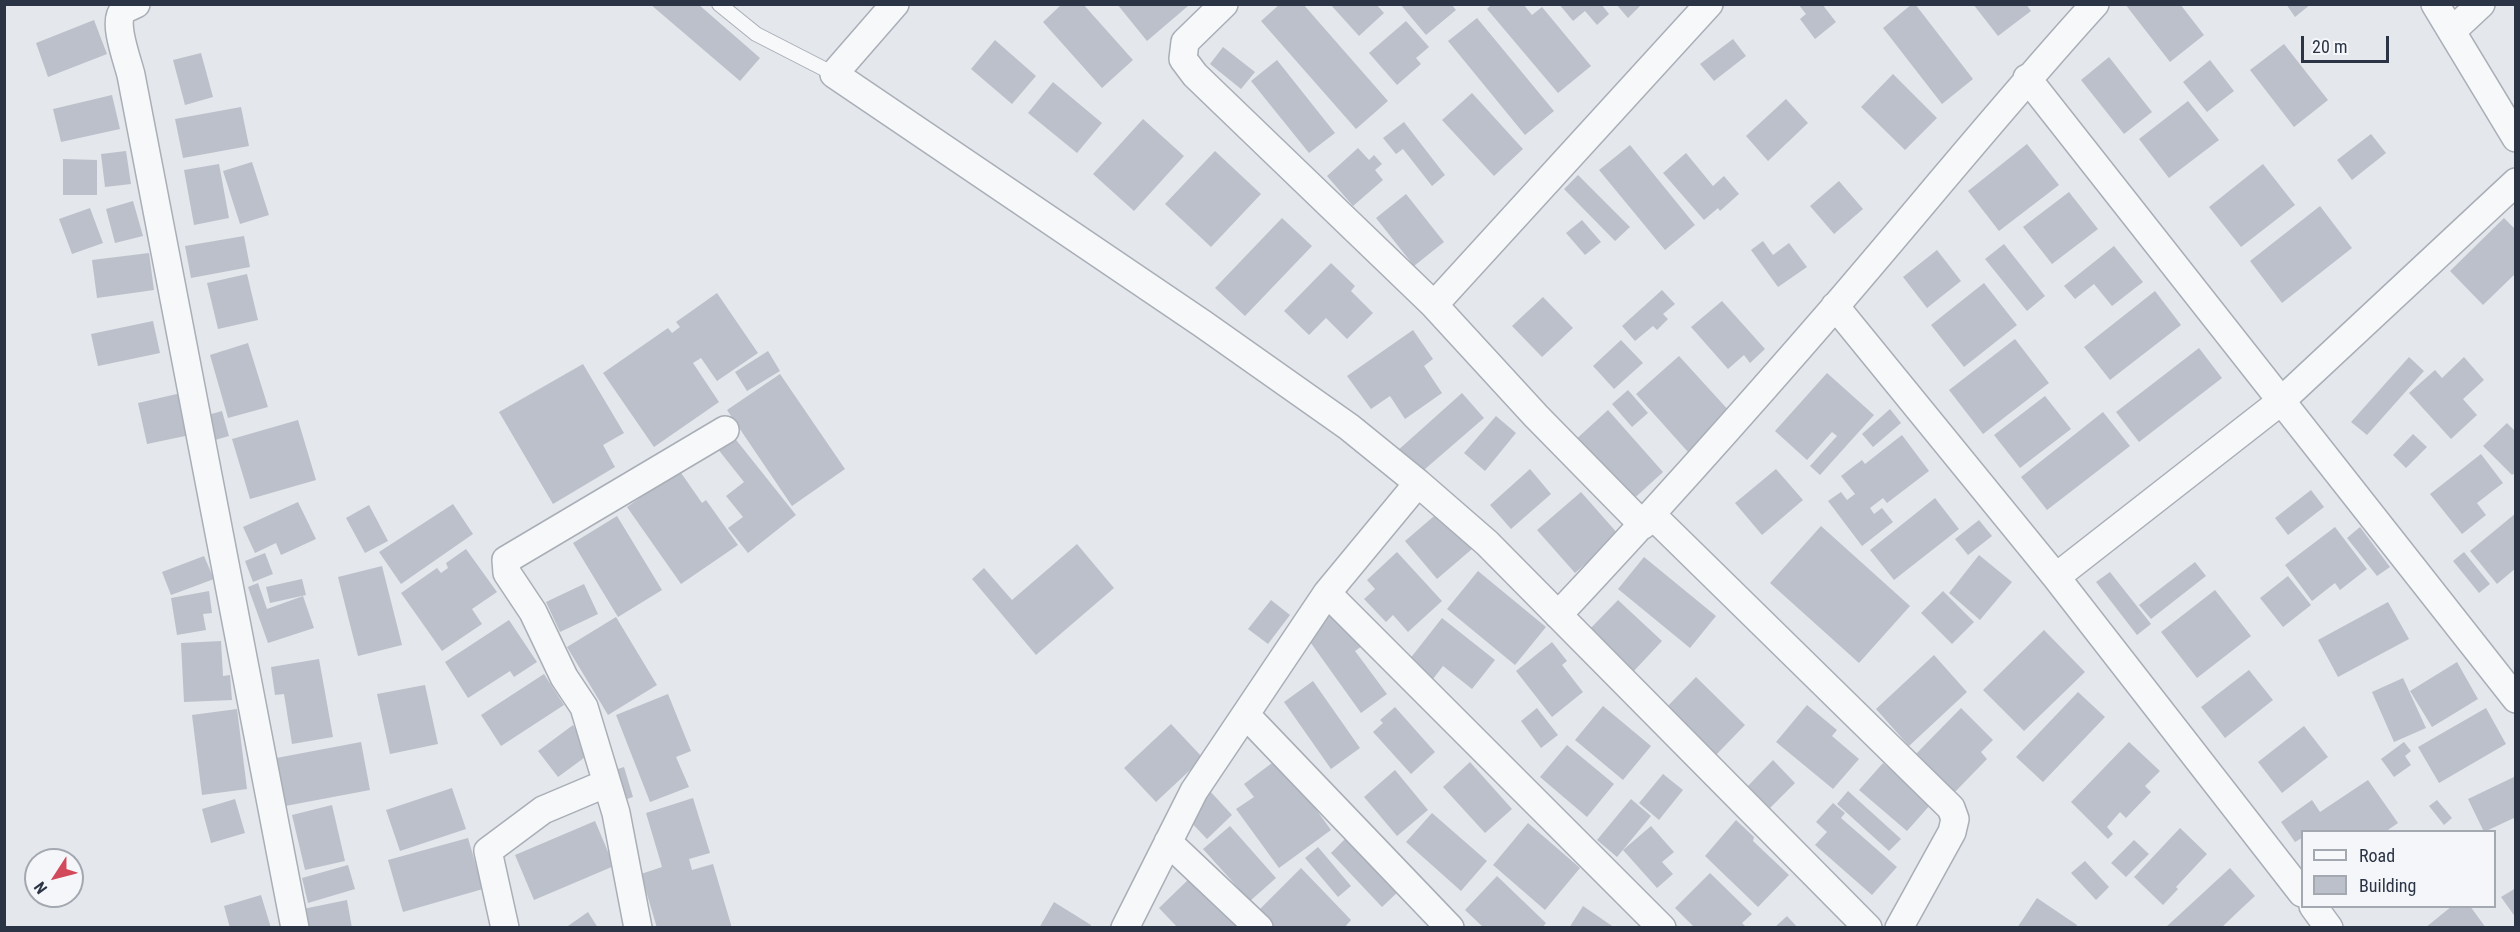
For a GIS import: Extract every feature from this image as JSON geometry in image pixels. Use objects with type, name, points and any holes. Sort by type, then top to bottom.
[{"type":"street","points":[[136,4],[122,12],[118,20],[120,32],[144,141],[296,927]]},
{"type":"street","points":[[1224,4],[1185,42],[1183,59],[1195,75],[1434,305],[1536,416],[1951,808],[1955,819],[1952,832],[1899,927]]},
{"type":"street","points":[[1434,305],[1709,4]]},
{"type":"street","points":[[1558,615],[1647,520],[1835,306],[2027,78],[2095,4]]},
{"type":"street","points":[[2435,4],[2516,138]]},
{"type":"street","points":[[2452,31],[2481,4]]},
{"type":"street","points":[[885,8],[834,74],[1203,324],[1349,427],[1418,483],[1487,543],[1868,927]]},
{"type":"street","points":[[2027,78],[2516,699]]},
{"type":"street","points":[[2056,577],[2280,402],[2516,182]]},
{"type":"street","points":[[1835,306],[2056,577],[2301,892]]},
{"type":"street","points":[[638,927],[607,783],[584,707],[564,677],[533,612],[507,573],[506,560],[725,430]]},
{"type":"street","points":[[1125,927],[1194,791],[1327,593],[1418,483]]},
{"type":"street","points":[[1327,593],[1662,927]]},
{"type":"street","points":[[1246,715],[1450,927]]},
{"type":"street","points":[[505,927],[488,851],[543,810],[607,783]]},
{"type":"street","points":[[1168,842],[1259,927]]},
{"type":"street","points":[[2315,908],[2329,927]]},
{"type":"lane","points":[[718,4],[756,34],[834,74]]},
{"type":"building","points":[[650,4],[698,4],[760,58],[740,81]]},
{"type":"building","points":[[1062,4],[1083,4],[1133,60],[1102,88],[1043,22]]},
{"type":"building","points":[[1117,4],[1186,4],[1188,6],[1147,41]]},
{"type":"building","points":[[1280,4],[1303,4],[1388,101],[1356,129],[1261,21]]},
{"type":"building","points":[[1330,4],[1376,4],[1384,13],[1359,36]]},
{"type":"building","points":[[1400,4],[1451,4],[1456,10],[1426,35]]},
{"type":"building","points":[[1492,4],[1523,4],[1532,15],[1542,7],[1591,66],[1558,93],[1487,9]]},
{"type":"building","points":[[1559,4],[1601,4],[1609,14],[1597,25],[1585,11],[1573,21]]},
{"type":"building","points":[[1616,4],[1642,4],[1628,18]]},
{"type":"building","points":[[1798,4],[1822,4],[1836,22],[1815,39],[1800,19],[1806,14]]},
{"type":"building","points":[[1915,4],[1973,79],[1942,104],[1883,28]]},
{"type":"building","points":[[1973,4],[2026,4],[2031,11],[1998,36]]},
{"type":"building","points":[[2125,4],[2180,4],[2204,35],[2170,62]]},
{"type":"building","points":[[2286,4],[2311,4],[2295,17]]},
{"type":"building","points":[[1477,18],[1554,111],[1525,135],[1448,41]]},
{"type":"building","points":[[94,20],[107,54],[48,77],[36,43]]},
{"type":"building","points":[[1406,21],[1429,47],[1416,58],[1421,64],[1397,85],[1369,53]]},
{"type":"building","points":[[1733,39],[1746,56],[1714,81],[1700,64]]},
{"type":"building","points":[[995,40],[1036,76],[1012,104],[971,69]]},
{"type":"building","points":[[2284,44],[2328,100],[2294,127],[2250,70]]},
{"type":"building","points":[[1223,47],[1255,72],[1241,89],[1210,64]]},
{"type":"building","points":[[201,53],[213,97],[185,105],[173,60]]},
{"type":"building","points":[[2109,57],[2152,112],[2124,134],[2081,80]]},
{"type":"building","points":[[1277,60],[1335,133],[1309,153],[1251,81]]},
{"type":"building","points":[[2210,60],[2234,91],[2207,112],[2183,82]]},
{"type":"building","points":[[1893,74],[1937,118],[1905,150],[1861,107]]},
{"type":"building","points":[[1053,82],[1102,123],[1077,153],[1028,113]]},
{"type":"building","points":[[1472,93],[1523,149],[1494,176],[1442,120]]},
{"type":"building","points":[[112,95],[120,129],[61,142],[53,109]]},
{"type":"building","points":[[1786,99],[1808,123],[1768,161],[1746,136]]},
{"type":"building","points":[[2188,101],[2219,140],[2169,178],[2139,139]]},
{"type":"building","points":[[241,107],[249,146],[183,158],[175,119]]},
{"type":"building","points":[[1143,119],[1184,156],[1134,211],[1093,174]]},
{"type":"building","points":[[1404,122],[1445,175],[1432,186],[1403,149],[1396,154],[1383,138]]},
{"type":"building","points":[[2371,134],[2386,153],[2352,180],[2337,160]]},
{"type":"building","points":[[2027,144],[2059,185],[1999,231],[1968,191]]},
{"type":"building","points":[[1630,145],[1695,225],[1665,250],[1599,170]]},
{"type":"building","points":[[1358,148],[1369,160],[1374,155],[1382,164],[1375,170],[1383,180],[1353,206],[1327,176]]},
{"type":"building","points":[[126,151],[131,184],[105,187],[101,154]]},
{"type":"building","points":[[1215,151],[1261,194],[1211,247],[1165,204]]},
{"type":"building","points":[[1686,153],[1713,186],[1724,176],[1739,194],[1720,211],[1718,208],[1704,220],[1663,173]]},
{"type":"building","points":[[63,159],[97,160],[97,195],[63,195]]},
{"type":"building","points":[[252,162],[269,215],[240,224],[223,171]]},
{"type":"building","points":[[219,164],[229,218],[194,225],[184,170]]},
{"type":"building","points":[[2263,164],[2295,205],[2241,247],[2209,207]]},
{"type":"building","points":[[1578,175],[1630,227],[1615,241],[1564,189]]},
{"type":"building","points":[[1839,181],[1863,209],[1834,234],[1810,206]]},
{"type":"building","points":[[2069,192],[2098,229],[2052,264],[2023,227]]},
{"type":"building","points":[[1406,194],[1444,242],[1414,266],[1376,218]]},
{"type":"building","points":[[133,201],[143,236],[115,243],[106,209]]},
{"type":"building","points":[[2320,206],[2352,248],[2282,303],[2250,261]]},
{"type":"building","points":[[90,208],[103,243],[72,254],[59,219]]},
{"type":"building","points":[[1282,218],[1312,246],[1245,316],[1215,288]]},
{"type":"building","points":[[2504,218],[2516,230],[2516,273],[2483,305],[2450,271]]},
{"type":"building","points":[[1582,220],[1601,242],[1585,255],[1566,233]]},
{"type":"building","points":[[244,236],[250,267],[191,278],[185,246]]},
{"type":"building","points":[[1763,241],[1773,255],[1789,243],[1807,267],[1778,287],[1751,250]]},
{"type":"building","points":[[2004,244],[2045,296],[2027,311],[1985,259]]},
{"type":"building","points":[[2114,246],[2143,282],[2112,306],[2094,284],[2075,299],[2064,286]]},
{"type":"building","points":[[1937,250],[1961,281],[1927,308],[1903,277]]},
{"type":"building","points":[[149,253],[154,290],[97,298],[92,260]]},
{"type":"building","points":[[1331,263],[1355,286],[1351,291],[1373,313],[1347,339],[1326,318],[1309,335],[1284,311]]},
{"type":"building","points":[[247,274],[258,320],[218,329],[207,283]]},
{"type":"building","points":[[1984,283],[2017,325],[1964,367],[1931,325]]},
{"type":"building","points":[[1662,290],[1675,304],[1663,314],[1668,319],[1657,330],[1653,326],[1635,341],[1622,326]]},
{"type":"building","points":[[2155,291],[2181,325],[2110,380],[2084,347]]},
{"type":"building","points":[[717,293],[758,353],[717,381],[701,358],[693,363],[719,402],[654,447],[603,373],[668,328],[672,333],[680,327],[676,322]]},
{"type":"building","points":[[1543,297],[1573,328],[1542,357],[1512,326]]},
{"type":"building","points":[[1722,301],[1765,349],[1750,363],[1744,355],[1728,369],[1691,327]]},
{"type":"building","points":[[153,321],[160,353],[98,366],[91,334]]},
{"type":"building","points":[[1413,330],[1433,359],[1424,366],[1442,393],[1405,419],[1390,396],[1371,409],[1347,376]]},
{"type":"building","points":[[2015,339],[2049,383],[1983,434],[1949,390]]},
{"type":"building","points":[[1621,340],[1643,363],[1614,389],[1593,366]]},
{"type":"building","points":[[248,343],[268,407],[228,418],[210,355]]},
{"type":"building","points":[[2199,348],[2222,378],[2139,442],[2116,412]]},
{"type":"building","points":[[768,351],[780,371],[747,391],[735,372]]},
{"type":"building","points":[[1679,356],[1731,413],[1688,452],[1636,394]]},
{"type":"building","points":[[2409,357],[2424,371],[2367,435],[2351,422]]},
{"type":"building","points":[[2464,357],[2484,380],[2463,399],[2477,415],[2451,439],[2409,393],[2435,370],[2442,378]]},
{"type":"building","points":[[583,364],[624,433],[603,445],[615,467],[553,504],[499,412]]},
{"type":"building","points":[[1827,373],[1874,415],[1820,475],[1810,466],[1837,436],[1832,432],[1807,460],[1775,431]]},
{"type":"building","points":[[780,374],[845,469],[792,506],[727,410]]},
{"type":"building","points":[[1628,390],[1648,413],[1632,427],[1612,404]]},
{"type":"building","points":[[181,393],[190,435],[147,444],[138,403]]},
{"type":"building","points":[[1462,393],[1484,418],[1417,476],[1396,452]]},
{"type":"building","points":[[2045,396],[2071,429],[2020,468],[1994,435]]},
{"type":"building","points":[[1890,409],[1901,423],[1873,447],[1862,434]]},
{"type":"building","points":[[1608,410],[1663,472],[1628,504],[1573,442]]},
{"type":"building","points":[[222,411],[229,436],[215,440],[208,415]]},
{"type":"building","points":[[2103,412],[2130,446],[2047,510],[2021,477]]},
{"type":"building","points":[[1496,416],[1516,433],[1485,471],[1464,453]]},
{"type":"building","points":[[298,420],[316,480],[250,499],[232,439]]},
{"type":"building","points":[[2507,423],[2516,432],[2516,472],[2512,475],[2483,446]]},
{"type":"building","points":[[2413,434],[2427,447],[2406,468],[2393,455]]},
{"type":"building","points":[[1902,435],[1929,471],[1887,503],[1883,498],[1870,508],[1874,514],[1882,508],[1893,522],[1862,546],[1828,501],[1841,492],[1847,500],[1855,494],[1841,476],[1862,460],[1865,464]]},
{"type":"building","points":[[733,436],[796,515],[748,553],[728,528],[743,517],[726,496],[744,482],[717,448]]},
{"type":"building","points":[[2481,454],[2503,483],[2477,503],[2486,515],[2462,534],[2430,494]]},
{"type":"building","points":[[1530,469],[1551,494],[1511,529],[1490,505]]},
{"type":"building","points":[[1776,469],[1803,500],[1762,535],[1735,503]]},
{"type":"building","points":[[679,470],[702,503],[706,500],[738,545],[681,584],[627,507]]},
{"type":"building","points":[[2311,490],[2324,507],[2288,535],[2275,518]]},
{"type":"building","points":[[1581,492],[1619,535],[1575,573],[1537,530]]},
{"type":"building","points":[[1935,498],[1959,529],[1894,580],[1870,550]]},
{"type":"building","points":[[298,502],[316,539],[281,555],[276,543],[255,553],[243,527]]},
{"type":"building","points":[[453,504],[473,534],[401,584],[379,552]]},
{"type":"building","points":[[369,505],[388,541],[365,553],[346,518]]},
{"type":"building","points":[[1440,511],[1472,549],[1437,579],[1405,541]]},
{"type":"building","points":[[2516,513],[2516,568],[2497,584],[2470,551]]},
{"type":"building","points":[[617,516],[662,590],[618,617],[573,543]]},
{"type":"building","points":[[1979,520],[1992,536],[1968,555],[1955,539]]},
{"type":"building","points":[[1821,526],[1910,606],[1859,663],[1770,583]]},
{"type":"building","points":[[2335,527],[2367,569],[2340,590],[2335,583],[2312,601],[2285,565]]},
{"type":"building","points":[[2360,527],[2390,567],[2377,576],[2347,538]]},
{"type":"building","points":[[1077,544],[1114,588],[1036,655],[972,579],[984,568],[1012,600]]},
{"type":"building","points":[[466,549],[497,592],[472,609],[482,624],[442,651],[401,593],[437,568],[441,573],[448,568],[446,563]]},
{"type":"building","points":[[1397,552],[1442,601],[1408,632],[1393,615],[1386,622],[1364,599],[1375,589],[1367,580]]},
{"type":"building","points":[[2464,552],[2490,584],[2479,593],[2453,561]]},
{"type":"building","points":[[265,553],[273,574],[253,582],[245,561]]},
{"type":"building","points":[[1979,555],[2012,582],[1980,620],[1949,593]]},
{"type":"building","points":[[204,556],[214,579],[171,595],[162,572]]},
{"type":"building","points":[[1644,557],[1716,616],[1690,648],[1618,589]]},
{"type":"building","points":[[2195,562],[2206,576],[2151,619],[2139,605]]},
{"type":"building","points":[[382,566],[402,645],[358,656],[338,577]]},
{"type":"building","points":[[1478,571],[1546,627],[1515,665],[1447,609]]},
{"type":"building","points":[[2110,572],[2151,624],[2137,635],[2096,582]]},
{"type":"building","points":[[2288,576],[2311,605],[2283,627],[2260,598]]},
{"type":"building","points":[[302,579],[306,595],[270,603],[266,587]]},
{"type":"building","points":[[258,583],[267,609],[303,596],[314,628],[268,643],[248,587]]},
{"type":"building","points":[[584,584],[598,614],[560,632],[546,602]]},
{"type":"building","points":[[2215,590],[2251,636],[2197,678],[2161,632]]},
{"type":"building","points":[[209,591],[212,613],[203,614],[206,630],[177,635],[171,598]]},
{"type":"building","points":[[1943,591],[1974,622],[1952,644],[1921,613]]},
{"type":"building","points":[[1271,600],[1290,615],[1268,644],[1248,629]]},
{"type":"building","points":[[1618,600],[1662,641],[1633,672],[1588,631]]},
{"type":"building","points":[[2388,602],[2409,639],[2338,677],[2318,640]]},
{"type":"building","points":[[1335,608],[1362,646],[1355,651],[1387,694],[1361,713],[1303,632]]},
{"type":"building","points":[[616,617],[657,685],[608,715],[567,647]]},
{"type":"building","points":[[1442,618],[1495,660],[1472,689],[1443,666],[1433,679],[1409,660]]},
{"type":"building","points":[[509,620],[537,662],[514,677],[510,671],[468,698],[445,662]]},
{"type":"building","points":[[2044,630],[2085,672],[2024,731],[1983,690]]},
{"type":"building","points":[[221,641],[223,676],[230,675],[232,700],[184,702],[181,643]]},
{"type":"building","points":[[1552,642],[1567,661],[1562,665],[1583,692],[1552,717],[1516,671]]},
{"type":"building","points":[[1934,655],[1967,692],[1909,746],[1876,709]]},
{"type":"building","points":[[319,659],[333,737],[292,744],[284,694],[275,695],[271,667]]},
{"type":"building","points":[[2457,662],[2478,699],[2432,727],[2410,691]]},
{"type":"building","points":[[2249,670],[2273,700],[2225,738],[2201,707]]},
{"type":"building","points":[[544,674],[564,705],[501,746],[481,715]]},
{"type":"building","points":[[1696,677],[1745,725],[1713,758],[1664,710]]},
{"type":"building","points":[[2403,678],[2426,728],[2394,742],[2372,692]]},
{"type":"building","points":[[1313,681],[1360,748],[1331,769],[1284,702]]},
{"type":"building","points":[[425,685],[438,744],[390,754],[377,694]]},
{"type":"building","points":[[2078,692],[2105,717],[2043,782],[2016,757]]},
{"type":"building","points":[[668,694],[691,751],[676,757],[689,787],[650,802],[616,715]]},
{"type":"building","points":[[1807,705],[1837,730],[1832,736],[1859,759],[1833,789],[1776,742]]},
{"type":"building","points":[[1603,706],[1651,746],[1623,780],[1575,740]]},
{"type":"building","points":[[1395,707],[1435,752],[1411,774],[1373,732],[1383,723],[1380,720]]},
{"type":"building","points":[[1537,708],[1558,735],[1541,748],[1521,721]]},
{"type":"building","points":[[1961,708],[1993,740],[1981,752],[1987,759],[1953,794],[1914,756]]},
{"type":"building","points":[[2486,708],[2506,744],[2439,783],[2418,747]]},
{"type":"building","points":[[237,709],[247,789],[202,795],[192,715]]},
{"type":"building","points":[[1171,724],[1203,758],[1156,802],[1124,768]]},
{"type":"building","points":[[573,725],[592,752],[558,777],[538,751]]},
{"type":"building","points":[[2304,726],[2328,757],[2282,793],[2258,762]]},
{"type":"building","points":[[361,742],[370,790],[280,807],[271,759]]},
{"type":"building","points":[[2129,742],[2160,771],[2145,786],[2151,792],[2126,818],[2120,812],[2107,827],[2113,834],[2108,839],[2071,802]]},
{"type":"building","points":[[2404,742],[2411,751],[2405,756],[2411,765],[2394,777],[2381,759]]},
{"type":"building","points":[[1567,745],[1614,784],[1587,817],[1540,777]]},
{"type":"building","points":[[1773,760],[1795,783],[1770,808],[1748,786]]},
{"type":"building","points":[[1470,762],[1512,809],[1485,833],[1443,787]]},
{"type":"building","points":[[1272,763],[1308,791],[1307,797],[1331,830],[1279,868],[1236,809],[1254,797],[1244,784]]},
{"type":"building","points":[[1883,763],[1931,804],[1907,831],[1859,790]]},
{"type":"building","points":[[624,767],[633,797],[615,803],[606,773]]},
{"type":"building","points":[[1395,770],[1428,810],[1397,836],[1364,797]]},
{"type":"building","points":[[1663,774],[1683,790],[1659,820],[1639,803]]},
{"type":"building","points":[[2516,776],[2516,817],[2488,830],[2483,830],[2468,799]]},
{"type":"building","points":[[2368,780],[2398,823],[2388,830],[2301,830],[2301,839],[2295,842],[2281,822],[2312,800],[2320,812]]},
{"type":"building","points":[[452,788],[466,829],[400,851],[386,810]]},
{"type":"building","points":[[1209,790],[1232,815],[1207,839],[1183,814]]},
{"type":"building","points":[[1848,791],[1901,839],[1889,851],[1837,804]]},
{"type":"building","points":[[693,798],[710,853],[689,859],[692,870],[713,864],[732,928],[657,928],[641,874],[662,867],[646,813]]},
{"type":"building","points":[[235,799],[245,833],[211,843],[202,809]]},
{"type":"building","points":[[1631,799],[1651,816],[1617,857],[1597,840]]},
{"type":"building","points":[[2437,800],[2452,818],[2444,825],[2429,806]]},
{"type":"building","points":[[1833,803],[1845,813],[1841,818],[1897,867],[1872,895],[1815,845],[1827,832],[1816,822]]},
{"type":"building","points":[[332,805],[345,861],[305,870],[292,815]]},
{"type":"building","points":[[1432,813],[1487,861],[1461,891],[1406,842]]},
{"type":"building","points":[[1736,820],[1754,837],[1753,841],[1789,875],[1758,907],[1705,856]]},
{"type":"building","points":[[595,821],[614,866],[534,900],[515,855]]},
{"type":"building","points":[[1528,823],[1580,868],[1545,910],[1493,865]]},
{"type":"building","points":[[1230,826],[1276,878],[1250,901],[1203,849]]},
{"type":"building","points":[[1651,826],[1674,852],[1662,862],[1673,874],[1657,888],[1623,850]]},
{"type":"building","points":[[2180,828],[2207,854],[2176,887],[2178,889],[2163,905],[2134,877]]},
{"type":"building","points":[[1350,834],[1401,889],[1382,907],[1331,853]]},
{"type":"building","points":[[468,838],[483,889],[403,912],[388,860]]},
{"type":"building","points":[[2134,840],[2149,854],[2126,877],[2111,863]]},
{"type":"building","points":[[1318,847],[1351,886],[1338,897],[1305,858]]},
{"type":"building","points":[[2085,861],[2109,887],[2096,900],[2071,873]]},
{"type":"building","points":[[348,865],[355,889],[308,903],[302,878]]},
{"type":"building","points":[[1301,868],[1351,920],[1344,928],[1270,928],[1256,913]]},
{"type":"building","points":[[2230,868],[2255,896],[2221,928],[2165,928]]},
{"type":"building","points":[[1710,873],[1752,914],[1742,923],[1747,928],[1695,928],[1675,908]]},
{"type":"building","points":[[1192,876],[1240,928],[1178,928],[1159,908]]},
{"type":"building","points":[[1497,876],[1546,923],[1542,928],[1484,928],[1465,910]]},
{"type":"building","points":[[2516,888],[2516,918],[2501,897]]},
{"type":"building","points":[[261,895],[271,928],[230,928],[224,906]]},
{"type":"building","points":[[2037,898],[2077,925],[2076,928],[2017,928]]},
{"type":"building","points":[[347,900],[352,928],[307,928],[303,909]]},
{"type":"building","points":[[1054,902],[1091,925],[1090,928],[1039,928]]},
{"type":"building","points":[[1583,906],[1615,928],[1569,928]]},
{"type":"building","points":[[2450,908],[2471,908],[2486,928],[2425,928]]},
{"type":"building","points":[[588,912],[598,928],[565,928]]},
{"type":"building","points":[[1787,916],[1798,928],[1774,928]]}]
